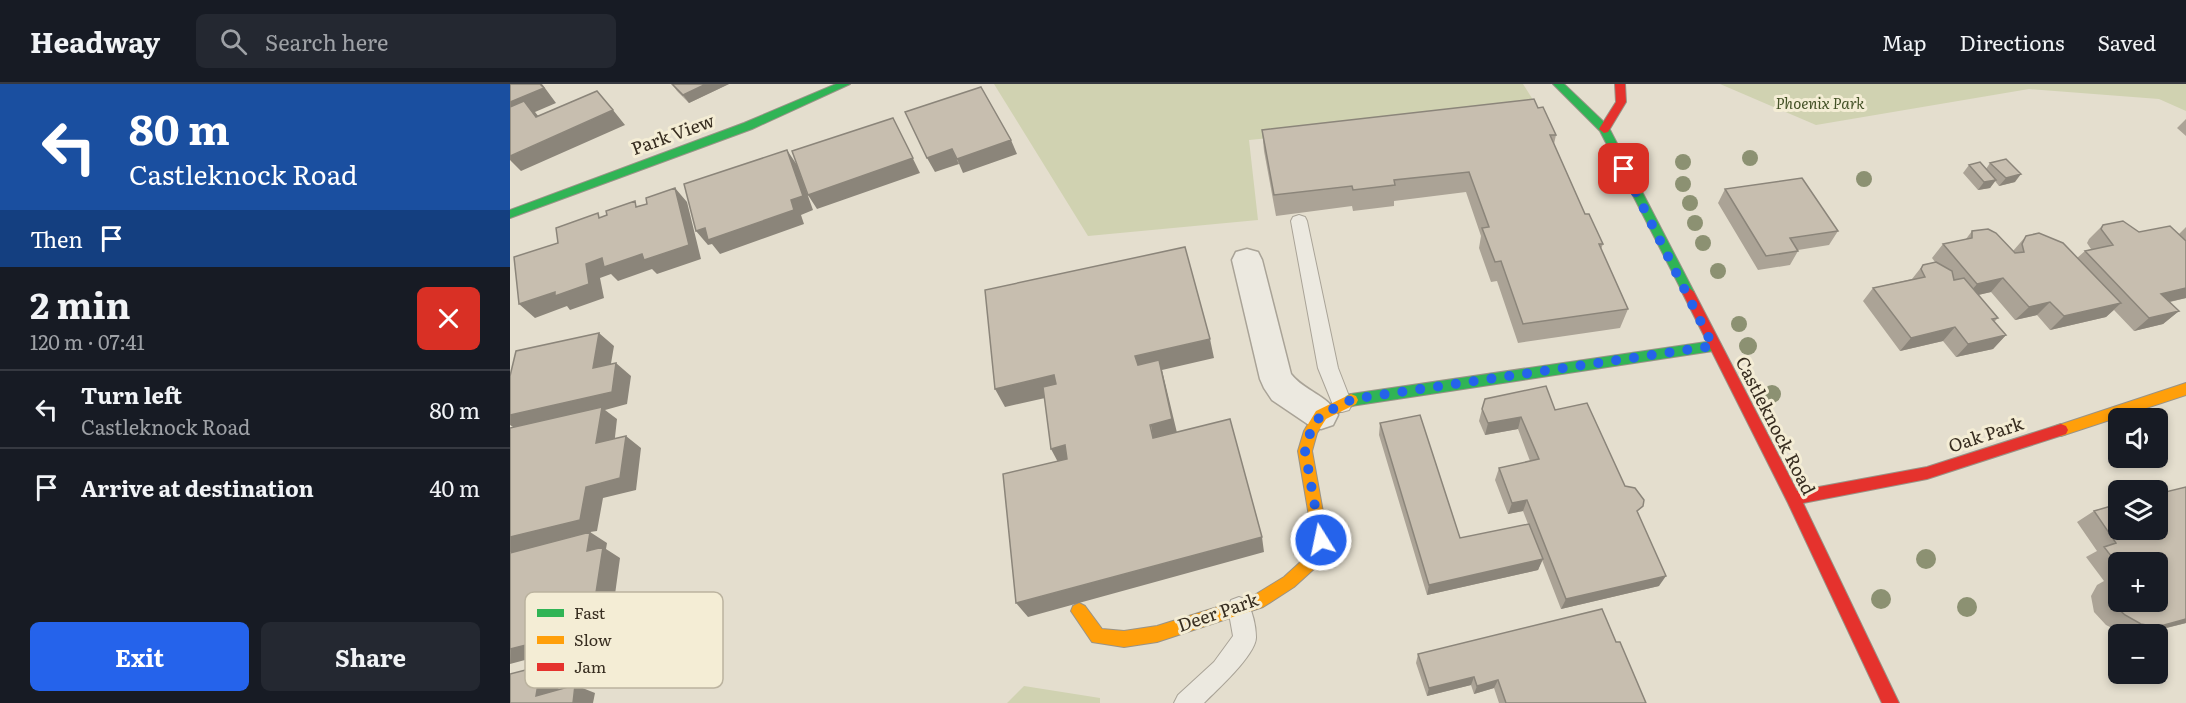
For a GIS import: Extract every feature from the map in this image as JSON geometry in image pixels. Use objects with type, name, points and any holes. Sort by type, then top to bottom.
[{"type":"street","name":"Park View","points":[[510,214],[748,126],[846,84]]},
{"type":"street","name":"Castleknock Road","points":[[1558,84],[1604,129],[1713,346],[1793,498],[1892,703]]},
{"type":"street","points":[[1604,129],[1621,102],[1620,84]]},
{"type":"street","points":[[1247,260],[1276,379],[1284,390],[1332,410],[1353,399],[1713,346]]},
{"type":"street","name":"Oak Park","points":[[1793,498],[1927,473],[2186,389]]},
{"type":"street","name":"Deer Park","points":[[1079,612],[1098,636],[1124,639],[1157,634],[1257,603],[1289,582],[1311,562],[1321,540],[1305,451],[1311,430],[1332,410]]},
{"type":"lane","points":[[1299,221],[1328,368],[1332,410]]},
{"type":"lane","points":[[1186,703],[1222,670],[1245,639],[1239,608]]},
{"type":"green space","points":[[994,84],[1523,84],[1540,111],[1249,140],[1258,220],[1088,236]]},
{"type":"green space","name":"Phoenix Park","points":[[1720,84],[2186,84],[2186,111],[2159,99],[2029,89],[1816,125]]},
{"type":"green space","points":[[1024,686],[1100,698],[1100,703],[1007,703]]},
{"type":"building","points":[[510,84],[540,84],[544,88],[510,102]]},
{"type":"building","points":[[672,84],[706,84],[683,95]]},
{"type":"building","points":[[981,87],[1011,140],[957,159],[952,149],[927,158],[905,112]]},
{"type":"building","points":[[597,91],[613,110],[510,156],[510,107],[524,101],[536,117]]},
{"type":"building","points":[[1534,99],[1538,108],[1543,107],[1556,135],[1550,135],[1585,214],[1589,214],[1603,244],[1599,244],[1628,309],[1523,324],[1501,261],[1495,262],[1482,228],[1489,227],[1469,172],[1394,180],[1395,185],[1353,190],[1352,186],[1274,195],[1262,130]]},
{"type":"building","points":[[893,118],[913,158],[808,195],[792,151]]},
{"type":"building","points":[[787,150],[803,196],[791,200],[794,210],[708,240],[705,228],[696,231],[684,184]]},
{"type":"building","points":[[2006,159],[2021,174],[2006,178],[1990,163]]},
{"type":"building","points":[[1980,162],[1996,180],[1984,182],[1969,165]]},
{"type":"building","points":[[1802,178],[1838,231],[1790,238],[1798,251],[1766,256],[1725,189]]},
{"type":"building","points":[[675,188],[689,245],[644,260],[642,254],[604,267],[602,258],[586,264],[589,284],[555,296],[555,292],[519,304],[514,257],[558,243],[556,228],[598,213],[599,218],[607,215],[606,211],[635,201],[636,207],[647,204],[646,198]]},
{"type":"building","points":[[2123,221],[2139,232],[2170,226],[2186,241],[2186,288],[2161,294],[2179,311],[2149,318],[2085,251],[2113,245],[2101,229],[2103,225]]},
{"type":"building","points":[[1988,229],[1996,233],[2015,253],[2024,252],[2022,244],[2026,236],[2039,233],[2063,243],[2121,303],[2064,316],[2050,302],[2029,307],[2003,278],[1977,284],[1943,244],[1972,238],[1972,231]]},
{"type":"building","points":[[1185,247],[1210,339],[1135,356],[1138,365],[1159,360],[1172,419],[1150,425],[1153,438],[1230,419],[1262,537],[1016,603],[1003,474],[1067,459],[1065,445],[1051,449],[1043,387],[1056,384],[1054,375],[995,389],[985,290]]},
{"type":"building","points":[[1936,262],[1952,271],[1954,280],[1964,278],[1998,318],[1992,319],[2006,335],[1968,344],[1955,327],[1911,338],[1873,288],[1925,277],[1921,269],[1923,265]]},
{"type":"building","points":[[599,333],[593,368],[616,363],[612,392],[510,415],[510,376],[516,351]]},
{"type":"building","points":[[1546,386],[1555,410],[1587,403],[1625,486],[1635,488],[1644,500],[1643,506],[1637,511],[1666,576],[1566,599],[1527,500],[1512,503],[1499,468],[1539,459],[1521,417],[1488,423],[1482,409],[1485,399]]},
{"type":"building","points":[[602,407],[596,443],[626,436],[620,478],[586,487],[580,520],[510,537],[510,428]]},
{"type":"building","points":[[1420,415],[1460,538],[1529,524],[1543,559],[1429,585],[1380,423]]},
{"type":"building","points":[[2186,487],[2186,619],[2168,624],[2141,624],[2122,612],[2168,612],[2168,552],[2108,552],[2104,547],[2116,543],[2114,540],[2168,540],[2168,491]]},
{"type":"building","points":[[2108,507],[2108,531],[2094,511]]},
{"type":"building","points":[[590,532],[587,551],[603,547],[596,592],[525,592],[525,645],[510,649],[510,553]]},
{"type":"building","points":[[1602,609],[1616,642],[1620,642],[1646,703],[1506,703],[1498,680],[1477,686],[1474,677],[1429,688],[1418,654]]},
{"type":"building","points":[[525,670],[525,688],[537,688],[536,696],[564,688],[575,688],[573,703],[510,703],[510,674]]},
{"type":"traffic: fast","points":[[510,214],[748,126],[845,84]]},
{"type":"traffic: fast","points":[[1558,84],[1604,129],[1688,292]]},
{"type":"traffic: fast","points":[[1351,400],[1713,346]]},
{"type":"traffic: slow","points":[[2061,430],[2186,389]]},
{"type":"traffic: slow","points":[[1079,611],[1098,636],[1124,639],[1157,634],[1257,602],[1289,582],[1311,562],[1321,540],[1305,451],[1311,431],[1321,415],[1351,400]]},
{"type":"traffic: jam","points":[[1604,129],[1621,102],[1620,84]]},
{"type":"traffic: jam","points":[[1688,292],[1793,498],[1891,703]]},
{"type":"traffic: jam","points":[[1793,498],[1927,473],[2061,430]]},
{"type":"route","points":[[1321,540],[1305,451],[1311,430],[1321,415],[1353,399],[1713,346],[1624,169]]}]
